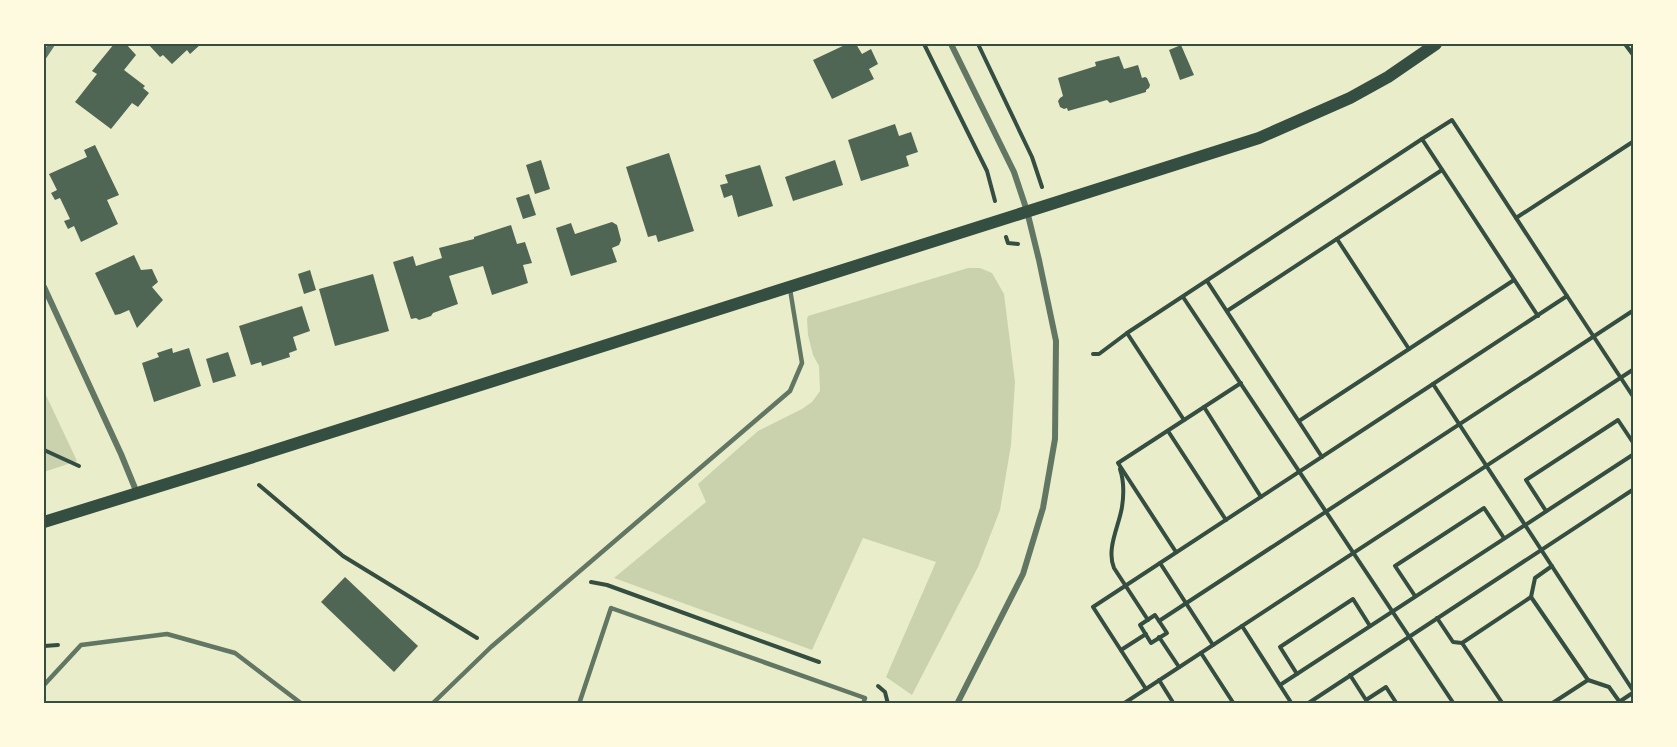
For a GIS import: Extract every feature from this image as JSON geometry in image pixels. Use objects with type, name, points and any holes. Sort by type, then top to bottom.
[{"type":"main road","points":[[44,522],[1259,138],[1350,98],[1388,77],[1436,44]]},
{"type":"street","points":[[44,56],[52,44]]},
{"type":"street","points":[[951,44],[1014,171],[1040,260],[1056,341],[1054,439],[1043,508],[1023,574],[957,704]]},
{"type":"street","points":[[44,287],[137,493]]},
{"type":"lane","points":[[432,704],[490,646],[790,391],[802,363],[790,286]]},
{"type":"lane","points":[[579,704],[611,608],[865,698],[863,704]]},
{"type":"lane","points":[[44,685],[81,645],[167,634],[235,653],[302,704]]},
{"type":"path","points":[[924,44],[987,171]]},
{"type":"path","points":[[978,44],[1032,157]]},
{"type":"path","points":[[1625,44],[1634,56]]},
{"type":"path","points":[[1093,354],[1099,354],[1127,333],[1452,120],[1634,398]]},
{"type":"path","points":[[1422,139],[1538,316]]},
{"type":"path","points":[[1516,218],[1634,141]]},
{"type":"path","points":[[1227,311],[1442,170]]},
{"type":"path","points":[[1337,239],[1409,349]]},
{"type":"path","points":[[1299,421],[1514,280]]},
{"type":"path","points":[[1207,281],[1322,457]]},
{"type":"path","points":[[1146,689],[1093,607],[1567,296]]},
{"type":"path","points":[[1183,297],[1454,704]]},
{"type":"path","points":[[1159,621],[1634,310]]},
{"type":"path","points":[[1127,333],[1184,420]]},
{"type":"path","points":[[1123,704],[1634,369]]},
{"type":"path","points":[[1119,463],[1241,383]]},
{"type":"path","points":[[1433,384],[1634,692],[1618,703],[1609,687],[1588,680],[1530,597]]},
{"type":"path","points":[[1203,407],[1262,496]]},
{"type":"path","points":[[1546,511],[1526,480],[1618,420],[1634,444]]},
{"type":"path","points":[[1168,431],[1226,520]]},
{"type":"path","points":[[44,450],[79,466]]},
{"type":"path","points":[[1280,685],[1634,454]]},
{"type":"path","points":[[1119,463],[1176,552]]},
{"type":"path","points":[[1119,463],[1124,481],[1123,496],[1111,560],[1148,621]]},
{"type":"path","points":[[259,485],[343,556],[490,646]]},
{"type":"path","points":[[1307,704],[1634,489]]},
{"type":"path","points":[[1415,596],[1395,566],[1464,521],[1484,508],[1504,538]]},
{"type":"path","points":[[1160,563],[1212,645]]},
{"type":"path","points":[[1437,618],[1453,642],[1462,643],[1530,597],[1534,578],[1552,566]]},
{"type":"path","points":[[1298,674],[1280,647],[1353,599],[1370,626]]},
{"type":"path","points":[[1155,615],[1159,621],[1167,633],[1151,643],[1140,625],[1155,615]]},
{"type":"path","points":[[1242,626],[1292,704]]},
{"type":"path","points":[[1121,650],[1146,634]]},
{"type":"path","points":[[1160,637],[1179,667]]},
{"type":"path","points":[[1462,643],[1503,704]]},
{"type":"path","points":[[1201,653],[1234,704]]},
{"type":"path","points":[[1350,675],[1366,700]]},
{"type":"path","points":[[1159,680],[1174,704]]},
{"type":"path","points":[[1551,704],[1588,680]]},
{"type":"path","points":[[1360,704],[1386,687],[1397,704]]},
{"type":"green space","points":[[968,268],[980,268],[992,273],[1004,294],[1015,382],[1011,445],[1000,510],[978,567],[912,695],[886,677],[936,562],[863,538],[812,650],[614,578],[706,502],[698,484],[758,431],[812,402],[820,391],[819,366],[813,355],[808,335],[808,316]]},
{"type":"green space","points":[[44,391],[77,461],[44,472]]},
{"type":"building","points":[[114,44],[126,44],[136,55],[124,70],[145,86],[143,88],[149,93],[138,107],[132,103],[111,129],[75,102],[97,74],[92,71]]},
{"type":"building","points":[[201,44],[190,54],[187,50],[172,64],[163,55],[160,57],[149,45]]},
{"type":"building","points":[[847,44],[856,44],[862,54],[871,49],[878,64],[869,69],[874,79],[832,99],[813,60]]},
{"type":"building","points":[[1181,45],[1194,75],[1180,80],[1169,50]]},
{"type":"building","points":[[1119,56],[1124,69],[1138,65],[1142,78],[1147,78],[1150,85],[1146,92],[1110,103],[1107,100],[1068,111],[1067,108],[1060,107],[1058,101],[1063,96],[1058,78],[1096,66],[1095,62]]},
{"type":"building","points":[[895,124],[899,136],[911,132],[918,152],[906,156],[909,166],[861,181],[848,140]]},
{"type":"building","points":[[95,145],[119,195],[107,200],[118,224],[81,242],[74,226],[68,229],[64,221],[70,219],[60,198],[55,200],[51,193],[57,190],[49,174],[87,157],[84,150]]},
{"type":"building","points":[[669,153],[694,231],[658,242],[656,235],[648,237],[626,167]]},
{"type":"building","points":[[541,160],[550,189],[535,194],[526,165]]},
{"type":"building","points":[[835,160],[843,185],[793,201],[785,177]]},
{"type":"building","points":[[760,165],[773,206],[738,217],[732,195],[724,198],[720,185],[728,183],[725,175]]},
{"type":"building","points":[[529,194],[536,215],[523,219],[516,198]]},
{"type":"building","points":[[612,222],[617,225],[621,240],[619,245],[612,248],[617,262],[571,276],[556,228],[571,223],[575,234]]},
{"type":"building","points":[[511,225],[517,244],[525,242],[532,263],[523,265],[528,283],[492,295],[483,266],[449,276],[458,304],[419,320],[411,319],[393,262],[413,256],[416,266],[442,258],[439,248],[474,239],[474,237]]},
{"type":"building","points":[[134,255],[141,270],[152,269],[158,282],[152,287],[163,300],[137,328],[129,310],[115,315],[95,273]]},
{"type":"building","points":[[310,270],[316,290],[304,294],[298,274]]},
{"type":"building","points":[[373,274],[389,331],[335,346],[319,289]]},
{"type":"building","points":[[302,306],[310,331],[293,337],[297,350],[289,353],[290,357],[262,366],[261,362],[251,365],[239,326]]},
{"type":"building","points":[[172,348],[173,353],[189,348],[201,386],[154,402],[142,363],[159,357],[157,353]]},
{"type":"building","points":[[228,352],[236,376],[213,383],[206,359]]},
{"type":"building","points":[[345,577],[418,646],[394,672],[321,602]]}]
